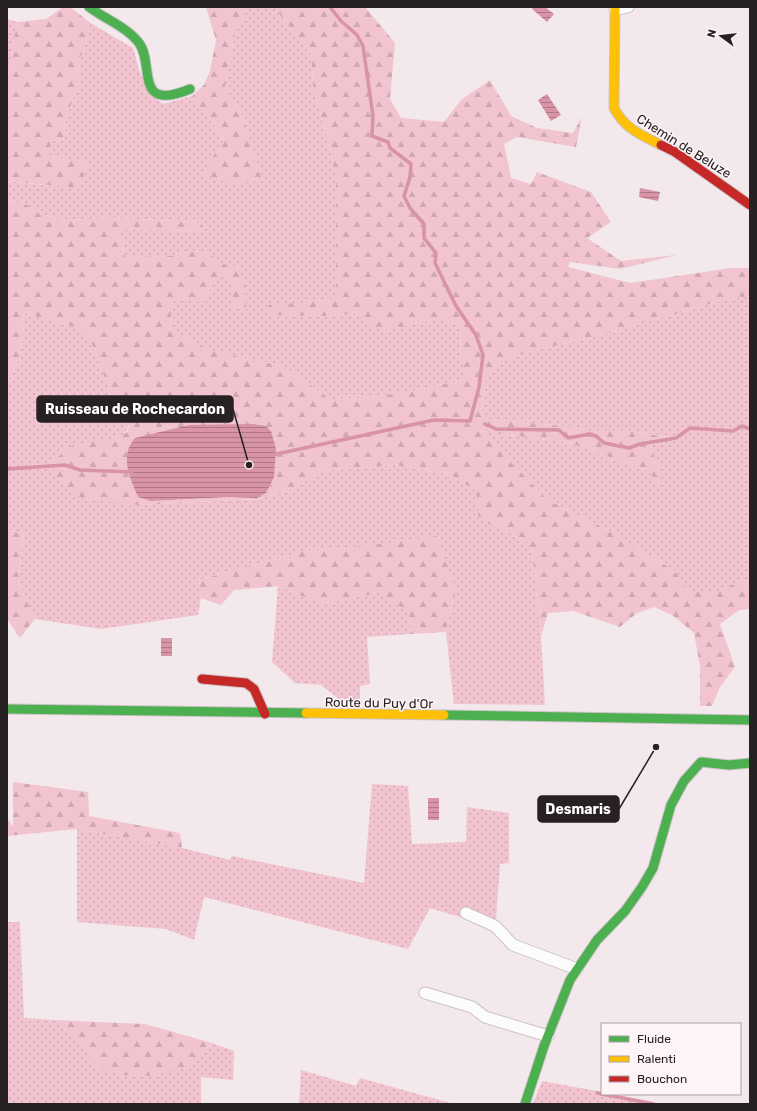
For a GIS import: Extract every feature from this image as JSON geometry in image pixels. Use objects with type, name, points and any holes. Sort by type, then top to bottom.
[{"type":"street","points":[[89,7],[139,43],[145,53],[148,82],[155,92],[165,96],[177,96],[190,89]]},
{"type":"street","points":[[615,8],[628,7]]},
{"type":"street","name":"Chemin de Beluze","points":[[615,8],[614,108],[620,120],[639,134],[675,152],[750,205]]},
{"type":"street","points":[[202,679],[246,683],[254,689],[265,714]]},
{"type":"street","name":"Route du Puy d'Or","points":[[7,709],[750,720]]},
{"type":"street","points":[[525,1104],[548,1036],[570,980],[597,940],[625,911],[653,868],[671,805],[684,781],[701,762],[729,765],[750,763]]},
{"type":"street","points":[[466,913],[495,926],[513,945],[577,970]]},
{"type":"street","points":[[425,993],[472,1007],[485,1017],[548,1036]]},
{"type":"green space","points":[[63,7],[70,7],[92,24],[78,65],[80,83],[66,116],[65,139],[50,141],[50,156],[88,162],[85,174],[77,188],[7,181],[7,81],[17,22],[46,19]]},
{"type":"green space","points":[[206,7],[241,7],[246,15],[235,33],[225,87],[242,115],[263,181],[235,184],[201,176],[224,139],[192,96],[204,85],[210,71],[216,40]]},
{"type":"green space","points":[[241,7],[274,7],[311,55],[313,86],[336,173],[336,298],[308,302],[325,316],[360,313],[383,331],[441,318],[460,327],[461,360],[467,379],[408,392],[362,398],[330,399],[283,366],[212,351],[170,329],[173,299],[219,275],[233,279],[239,268],[220,263],[209,253],[192,251],[169,256],[125,257],[120,229],[200,231],[201,222],[112,218],[66,220],[40,214],[26,204],[7,200],[7,181],[52,186],[87,162],[50,156],[50,141],[65,139],[66,116],[80,83],[78,65],[92,24],[133,48],[146,86],[156,99],[163,104],[192,96],[224,139],[202,176],[263,181],[242,115],[225,87],[235,33],[245,15]]},
{"type":"green space","points":[[274,7],[365,7],[395,43],[390,99],[401,118],[444,122],[461,100],[490,80],[511,116],[537,128],[573,133],[582,117],[576,147],[517,137],[504,144],[511,178],[531,184],[537,172],[591,192],[611,222],[587,238],[621,261],[676,255],[620,269],[570,262],[568,267],[630,283],[731,268],[750,268],[750,296],[724,300],[591,338],[531,351],[499,362],[486,380],[481,415],[490,419],[573,427],[586,430],[628,430],[675,439],[653,440],[651,453],[660,462],[660,490],[649,471],[571,443],[480,431],[548,500],[604,528],[674,570],[688,590],[716,594],[738,581],[750,581],[750,609],[739,610],[720,624],[735,667],[720,687],[712,706],[700,706],[700,666],[694,633],[672,615],[654,607],[637,613],[620,627],[573,611],[548,613],[541,636],[531,544],[506,531],[479,520],[476,490],[446,474],[395,465],[321,471],[294,489],[259,499],[135,505],[75,497],[57,479],[52,463],[68,447],[96,440],[116,439],[127,432],[130,423],[112,419],[114,402],[89,336],[74,327],[24,313],[20,358],[7,383],[7,200],[26,204],[40,214],[66,220],[112,218],[201,222],[201,231],[120,229],[125,257],[169,256],[192,251],[209,253],[220,263],[239,268],[245,285],[246,310],[232,308],[233,279],[219,275],[204,302],[173,299],[170,329],[212,351],[283,366],[330,399],[362,398],[408,392],[466,379],[461,360],[460,327],[441,318],[383,331],[367,326],[360,313],[325,316],[271,315],[268,305],[308,302],[336,297],[336,173],[313,86],[311,55]],"holes":[[[126,457],[257,498],[228,497],[151,501],[138,497]]]},
{"type":"green space","points":[[7,19],[17,22],[7,81]]},
{"type":"green space","points":[[750,296],[750,581],[738,581],[716,594],[688,590],[674,570],[604,528],[548,500],[480,431],[571,443],[649,471],[660,489],[651,453],[653,440],[672,438],[628,430],[586,430],[573,427],[490,419],[481,415],[486,380],[499,362],[531,351],[591,338],[724,300]]},
{"type":"green space","points":[[24,313],[74,327],[89,336],[114,402],[112,418],[130,423],[124,433],[117,438],[96,440],[135,505],[259,499],[294,489],[321,471],[395,465],[446,474],[476,490],[506,531],[531,544],[541,636],[545,705],[454,704],[446,632],[456,589],[361,546],[305,551],[198,580],[201,598],[198,615],[101,629],[35,619],[18,582],[24,534],[7,530],[7,383],[20,358]]},
{"type":"green space","points":[[7,530],[24,534],[18,582],[35,619],[20,638],[7,619]]},
{"type":"green space","points":[[437,536],[456,589],[446,632],[411,634],[409,613],[381,592],[334,602],[319,603],[278,586],[234,590],[221,605],[201,598],[198,580],[305,551],[361,546]]},
{"type":"green space","points":[[278,586],[319,603],[334,602],[381,592],[409,613],[411,634],[367,637],[370,684],[360,686],[360,701],[340,700],[321,685],[295,683],[272,662]]},
{"type":"green space","points":[[13,782],[88,792],[89,816],[180,833],[182,848],[77,829],[7,836],[7,818],[13,827]]},
{"type":"green space","points":[[372,784],[408,786],[412,844],[466,842],[467,807],[509,813],[509,863],[500,864],[496,919],[469,909],[463,918],[430,908],[408,949],[204,897],[194,940],[166,929],[77,922],[77,829],[182,848],[230,860],[232,856],[364,883]]},
{"type":"green space","points":[[7,922],[20,922],[24,1018],[54,1020],[80,1043],[98,1069],[191,1065],[212,1043],[234,1051],[233,1080],[201,1077],[201,1104],[7,1104]]},
{"type":"green space","points":[[54,1020],[145,1024],[212,1043],[191,1065],[154,1076],[120,1075],[98,1069],[80,1043]]},
{"type":"green space","points":[[301,1070],[356,1086],[360,1078],[454,1104],[299,1104]]},
{"type":"green space","points":[[542,1081],[601,1092],[601,1095],[662,1104],[533,1104]]},
{"type":"shaded area","points":[[534,7],[545,7],[554,14],[547,22],[532,9]]},
{"type":"shaded area","points":[[547,94],[561,115],[551,121],[538,100]]},
{"type":"shaded area","points":[[640,188],[660,192],[658,201],[639,197]]},
{"type":"shaded area","points":[[253,424],[266,426],[271,431],[276,449],[274,477],[266,493],[257,498],[228,497],[151,501],[138,497],[129,475],[127,460],[130,445],[135,438],[189,425]]},
{"type":"shaded area","points":[[161,638],[172,638],[172,656],[161,656]]},
{"type":"shaded area","points":[[428,798],[439,798],[439,820],[428,820]]},
{"type":"waterway","points":[[272,455],[434,420],[470,421],[479,387],[483,355],[476,335],[456,306],[435,263],[436,253],[424,238],[424,224],[410,208],[404,196],[410,177],[411,164],[390,148],[388,142],[372,136],[373,116],[363,46],[357,35],[341,21],[330,7]]},
{"type":"waterway","points":[[485,424],[496,429],[559,430],[568,438],[590,434],[596,436],[604,443],[629,448],[640,444],[676,438],[690,428],[733,431],[742,426],[750,429]]},
{"type":"waterway","points":[[7,469],[65,465],[80,470],[132,472]]},
{"type":"waterway","points":[[597,1093],[601,1094]]},
{"type":"waterway","points":[[607,1095],[654,1104]]},
{"type":"traffic: fast","points":[[89,7],[128,32],[139,43],[146,62],[149,83],[153,91],[160,95],[172,95],[190,89]]},
{"type":"traffic: fast","points":[[7,709],[306,713]]},
{"type":"traffic: fast","points":[[444,715],[750,720]]},
{"type":"traffic: fast","points":[[525,1104],[544,1046],[570,980],[597,940],[625,911],[653,868],[671,805],[684,781],[701,762],[729,765],[750,763]]},
{"type":"traffic: slow","points":[[615,7],[614,108],[628,126],[661,145]]},
{"type":"traffic: slow","points":[[306,713],[444,715]]},
{"type":"traffic: jam","points":[[661,145],[675,152],[750,205]]},
{"type":"traffic: jam","points":[[202,679],[246,683],[254,689],[265,714]]},
{"type":"place","name":"Ruisseau de Rochecardon","points":[[249,465]]},
{"type":"place","name":"Desmaris","points":[[656,747]]}]
